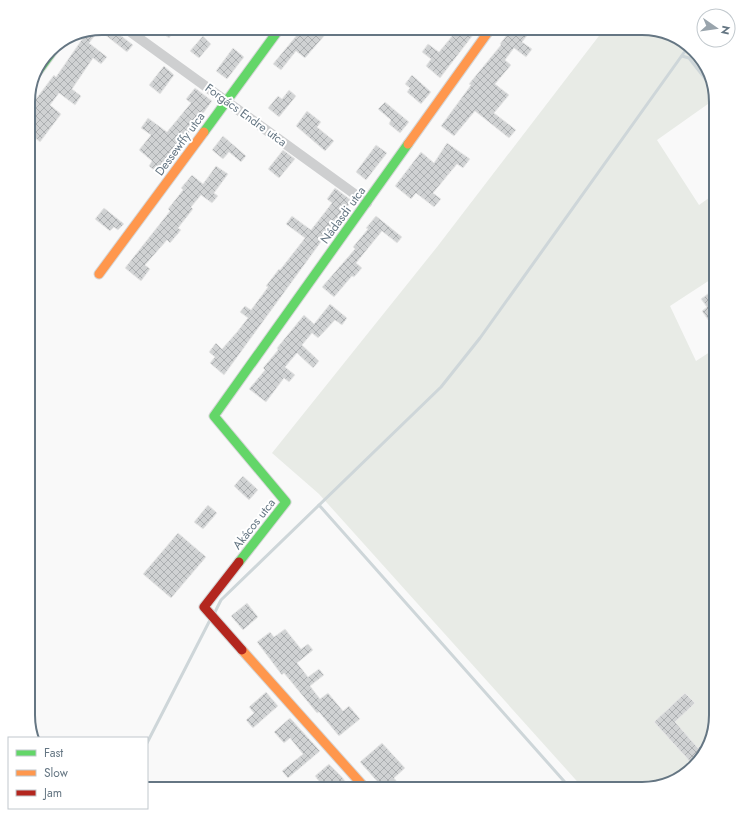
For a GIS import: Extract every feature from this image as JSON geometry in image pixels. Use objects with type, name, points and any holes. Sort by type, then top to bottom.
[{"type":"street","name":"Forgács Endre utca","points":[[135,35],[367,203]]},
{"type":"street","name":"Dessewffy utca","points":[[98,274],[275,35]]},
{"type":"street","name":"Nádasdi utca","points":[[214,416],[487,35]]},
{"type":"street","name":"Akácos utca","points":[[214,416],[286,502],[204,607],[360,782]]},
{"type":"shaded area","points":[[600,35],[655,36],[675,44],[695,61],[705,81],[709,103],[657,140],[699,205],[709,198],[709,281],[670,306],[696,361],[709,353],[709,715],[708,728],[702,744],[695,756],[683,768],[671,775],[642,782],[578,782],[319,494],[272,453],[437,247]]},
{"type":"building","points":[[105,35],[120,35],[133,45],[127,52]]},
{"type":"building","points":[[297,35],[325,35],[305,58],[296,51],[281,70],[273,64]]},
{"type":"building","points":[[453,35],[473,35],[440,78],[426,66],[431,59],[422,52],[428,44],[439,52]]},
{"type":"building","points":[[507,35],[528,35],[522,42],[532,49],[526,57],[514,48],[505,60],[511,65],[495,84],[509,95],[494,113],[516,130],[509,138],[475,111],[454,136],[441,126],[471,85],[469,84],[501,45],[500,44]]},
{"type":"building","points":[[95,36],[89,43],[107,57],[101,64],[93,58],[72,89],[81,96],[75,105],[59,93],[50,105],[61,114],[40,142],[35,138],[35,100],[54,75],[56,77],[83,38]]},
{"type":"building","points":[[203,36],[211,44],[199,58],[190,51]]},
{"type":"building","points":[[233,48],[244,57],[227,79],[216,71]]},
{"type":"building","points":[[164,66],[174,75],[160,94],[149,85]]},
{"type":"building","points":[[412,75],[431,92],[421,104],[407,92],[410,88],[405,84]]},
{"type":"building","points":[[195,88],[212,101],[159,174],[149,166],[152,161],[139,150],[151,135],[141,128],[148,118],[167,132],[191,103],[186,99]]},
{"type":"building","points":[[289,90],[296,96],[279,117],[268,108],[278,96],[282,99]]},
{"type":"building","points":[[385,102],[409,122],[400,133],[389,124],[391,120],[378,109]]},
{"type":"building","points":[[307,111],[321,122],[317,127],[334,141],[325,151],[296,126]]},
{"type":"building","points":[[223,136],[246,156],[241,162],[229,152],[223,159],[212,150]]},
{"type":"building","points":[[447,143],[470,159],[463,168],[457,164],[433,193],[441,199],[434,207],[416,193],[411,199],[395,186],[421,152],[434,163]]},
{"type":"building","points":[[376,145],[387,153],[366,180],[356,172]]},
{"type":"building","points":[[283,150],[295,159],[279,178],[268,169]]},
{"type":"building","points":[[216,166],[228,174],[214,193],[218,196],[212,203],[201,195],[191,207],[193,209],[178,228],[181,230],[170,243],[167,240],[145,265],[150,269],[141,281],[125,268],[170,211],[168,209],[183,190],[181,188],[192,175],[203,184]]},
{"type":"building","points":[[335,188],[352,201],[224,375],[210,363],[215,357],[209,352],[216,343],[222,349],[237,332],[248,318],[240,312],[245,306],[251,310],[268,287],[266,286],[305,238],[286,224],[292,216],[311,230],[332,203],[327,199]]},
{"type":"building","points":[[104,208],[124,224],[118,230],[114,227],[110,231],[95,219]]},
{"type":"building","points":[[376,216],[402,237],[397,243],[382,231],[356,263],[362,268],[354,277],[352,276],[334,297],[322,287],[355,249],[353,247],[368,229],[366,228]]},
{"type":"building","points":[[709,293],[709,321],[702,311],[707,307],[701,299]]},
{"type":"building","points":[[330,304],[347,318],[342,325],[335,320],[318,338],[312,333],[302,345],[319,361],[313,368],[297,353],[285,367],[295,375],[289,382],[284,378],[266,402],[249,389],[265,370],[263,368],[278,350],[277,348],[304,315],[314,324]]},
{"type":"building","points":[[243,476],[258,490],[249,500],[234,486]]},
{"type":"building","points":[[208,505],[217,513],[203,529],[194,522]]},
{"type":"building","points":[[178,533],[206,557],[171,598],[143,574]]},
{"type":"building","points":[[247,603],[258,617],[243,630],[231,616]]},
{"type":"building","points":[[285,629],[301,649],[308,644],[313,650],[297,663],[308,677],[319,669],[324,675],[310,686],[320,699],[328,693],[343,711],[349,706],[360,719],[339,736],[319,712],[317,713],[284,673],[282,675],[257,642],[270,632],[274,637]]},
{"type":"building","points":[[266,692],[278,706],[253,728],[246,720],[254,713],[249,707]]},
{"type":"building","points":[[685,693],[695,703],[675,722],[698,748],[702,745],[695,756],[690,761],[654,722]]},
{"type":"building","points":[[290,718],[320,751],[288,778],[282,771],[303,754],[290,738],[284,743],[274,732]]},
{"type":"building","points":[[382,743],[405,768],[394,778],[397,782],[378,782],[360,762]]},
{"type":"building","points":[[329,764],[346,782],[318,782],[319,781],[315,776]]},
{"type":"waterway","points":[[215,612],[221,600],[441,387],[480,338],[685,51]]},
{"type":"waterway","points":[[682,56],[689,58],[703,76]]},
{"type":"waterway","points":[[319,505],[565,782]]},
{"type":"waterway","points":[[148,741],[210,620]]},
{"type":"traffic: fast","points":[[204,132],[275,35]]},
{"type":"traffic: fast","points":[[239,562],[286,502],[214,416],[408,144]]},
{"type":"traffic: slow","points":[[408,144],[486,35]]},
{"type":"traffic: slow","points":[[99,274],[204,132]]},
{"type":"traffic: slow","points":[[242,650],[360,782]]},
{"type":"traffic: jam","points":[[239,562],[204,607],[242,650]]}]
